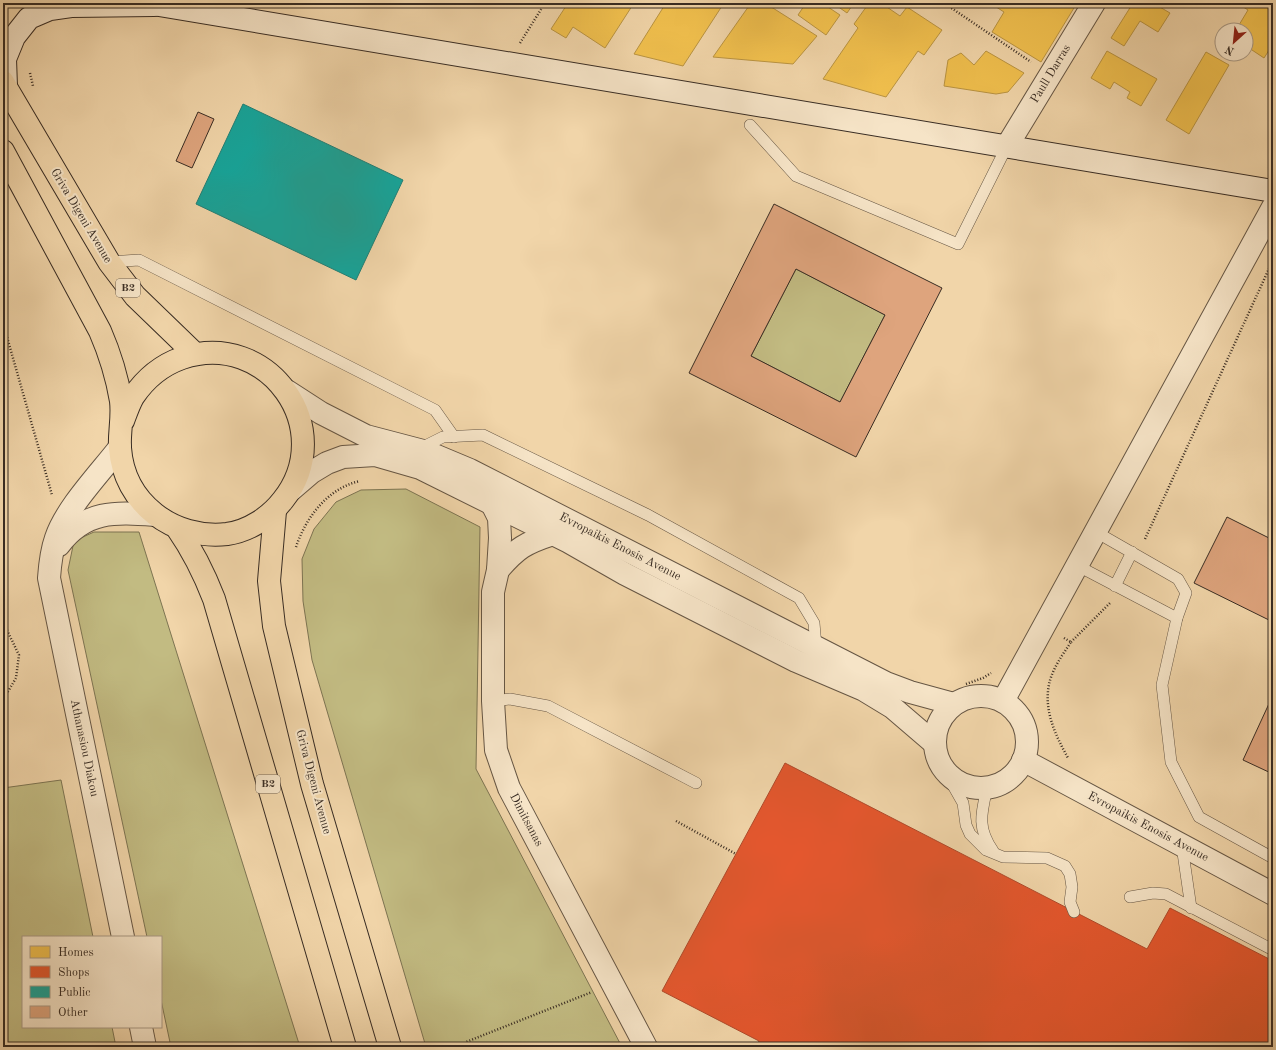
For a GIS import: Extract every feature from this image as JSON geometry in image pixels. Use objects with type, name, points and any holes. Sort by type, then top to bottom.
[{"type":"highway","name":"Griva Digeni Avenue","points":[[4,85],[108,262],[135,296],[195,354]]},
{"type":"highway","name":"B2","points":[[3,151],[100,331],[109,352],[118,386],[123,421],[120,447],[125,473],[137,496],[155,515],[177,528],[202,534],[228,534],[253,526],[275,511],[291,490],[301,466],[303,440],[298,414],[287,391],[262,367],[246,359],[230,354],[212,352],[195,354],[170,362],[149,377],[133,397],[123,421]]},
{"type":"highway","name":"Griva Digeni Avenue","points":[[275,511],[269,581],[274,626],[312,784],[390,1047]]},
{"type":"highway","name":"B2","points":[[177,528],[194,553],[204,572],[214,599],[345,1047]]},
{"type":"street","name":"Paull Darras","points":[[1007,146],[1094,3]]},
{"type":"street","points":[[4,85],[5,59],[14,37],[29,18],[50,9],[71,6],[151,4],[1273,191]]},
{"type":"street","points":[[1003,701],[1273,208]]},
{"type":"street","name":"Evropaikis Enosis Avenue","points":[[287,391],[320,413],[366,436],[417,450],[470,470],[886,683],[910,692],[959,694]]},
{"type":"street","name":"Athanasiou Diakou","points":[[120,447],[61,526],[50,558],[49,578],[51,597],[58,619],[123,936]]},
{"type":"street","name":"Evropaikis Enosis Avenue","points":[[291,490],[312,472],[327,463],[343,457],[375,455],[420,468],[491,502],[625,574],[796,661],[864,690],[892,707],[934,743]]},
{"type":"street","name":"Dimitsanas","points":[[491,502],[499,518],[500,538],[498,570],[493,592],[493,701],[496,750],[509,788],[646,1047]]},
{"type":"street","points":[[50,558],[66,537],[79,525],[94,517],[125,513],[155,515]]},
{"type":"street","name":"Dimitsanas","points":[[498,570],[516,550],[532,540],[553,534]]},
{"type":"street","points":[[959,694],[987,696],[1003,701],[1015,710],[1023,722],[1027,736],[1027,750],[1023,760],[1013,776],[1001,784],[987,788],[972,788],[958,783],[946,773],[937,759],[934,743],[936,727],[944,713],[959,694]]},
{"type":"street","name":"Evropaikis Enosis Avenue","points":[[1023,760],[1273,894]]},
{"type":"street","points":[[141,1028],[145,1047]]},
{"type":"lane","points":[[750,125],[796,176],[958,244],[1007,146]]},
{"type":"lane","points":[[108,262],[139,260],[436,410],[454,437]]},
{"type":"lane","points":[[417,450],[442,437],[483,435],[648,515],[799,598],[814,623],[816,647]]},
{"type":"lane","points":[[1096,532],[1178,578],[1186,593],[1177,618],[1162,685],[1171,762],[1199,817],[1273,858]]},
{"type":"lane","points":[[1116,586],[1132,552]]},
{"type":"lane","points":[[1078,566],[1177,618]]},
{"type":"lane","points":[[493,701],[510,699],[548,706],[696,783]]},
{"type":"lane","points":[[946,773],[963,802],[966,825],[970,834],[982,847],[1010,858],[1047,858],[1065,866],[1070,874],[1072,887],[1070,902],[1074,912]]},
{"type":"lane","points":[[987,788],[982,810],[981,825],[987,842],[994,853]]},
{"type":"lane","points":[[1182,846],[1191,908]]},
{"type":"lane","points":[[1130,897],[1153,893],[1166,894],[1273,950]]},
{"type":"path","points":[[519,45],[545,3]]},
{"type":"path","points":[[944,3],[1050,75]]},
{"type":"path","points":[[1144,540],[1273,260]]},
{"type":"path","points":[[3,323],[61,526]]},
{"type":"path","points":[[294,553],[301,532],[317,508],[336,491],[359,481],[366,480]]},
{"type":"path","points":[[1069,759],[1055,734],[1048,709],[1048,688],[1053,672],[1070,642],[1112,601]]},
{"type":"path","points":[[3,622],[19,655],[16,678],[3,700]]},
{"type":"path","points":[[1043,627],[1070,642]]},
{"type":"path","points":[[959,694],[996,669]]},
{"type":"path","points":[[676,821],[736,854]]},
{"type":"path","points":[[464,1047],[466,1042],[613,983]]},
{"type":"shaded area","points":[[796,269],[885,315],[840,402],[751,356]]},
{"type":"shaded area","points":[[406,489],[480,527],[476,769],[622,1047],[426,1047],[312,660],[303,601],[302,559],[314,529],[336,502],[361,490]]},
{"type":"shaded area","points":[[94,532],[139,532],[300,1047],[171,1047],[162,1005],[162,936],[147,936],[68,570],[74,541]]},
{"type":"shaded area","points":[[61,780],[93,936],[22,936],[22,1028],[112,1028],[116,1047],[3,1047],[3,788]]},
{"type":"building: Homes","points":[[568,3],[634,3],[605,48],[573,27],[566,38],[551,29]]},
{"type":"building: Homes","points":[[666,3],[718,3],[722,6],[683,66],[634,54]]},
{"type":"building: Homes","points":[[751,3],[765,3],[817,36],[793,64],[713,57]]},
{"type":"building: Homes","points":[[806,3],[822,3],[840,15],[826,35],[798,15]]},
{"type":"building: Homes","points":[[833,3],[854,3],[847,13]]},
{"type":"building: Homes","points":[[869,3],[881,3],[900,16],[907,7],[942,30],[924,55],[918,51],[886,97],[823,79],[858,28],[854,24]]},
{"type":"building: Homes","points":[[990,3],[1077,3],[1041,62],[992,32],[1004,12]]},
{"type":"building: Homes","points":[[1133,3],[1153,3],[1170,13],[1158,32],[1140,21],[1124,46],[1111,38]]},
{"type":"building: Homes","points":[[1201,3],[1210,3],[1207,7]]},
{"type":"building: Homes","points":[[1237,3],[1273,3],[1273,44],[1264,58],[1254,51],[1254,22],[1241,22],[1248,10]]},
{"type":"building: Homes","points":[[986,51],[1024,73],[1008,92],[996,94],[944,86],[948,60],[961,53],[974,65]]},
{"type":"building: Homes","points":[[1107,51],[1157,79],[1141,106],[1127,98],[1130,92],[1114,82],[1110,89],[1091,78]]},
{"type":"building: Homes","points":[[1206,52],[1214,57],[1214,62],[1224,62],[1229,65],[1189,134],[1166,120]]},
{"type":"building: Shops","points":[[785,763],[1147,949],[1170,908],[1273,961],[1273,1047],[756,1047],[759,1041],[662,991]]},
{"type":"building: Public","points":[[243,104],[403,180],[356,280],[196,204]]},
{"type":"building: Other","points":[[198,112],[214,119],[192,168],[176,161]]},
{"type":"building: Other","points":[[774,204],[942,288],[856,457],[689,373]],"holes":[[[796,269],[885,315],[840,402],[751,356]]]},
{"type":"building: Other","points":[[1227,517],[1273,540],[1273,622],[1194,583]]},
{"type":"building: Other","points":[[1273,695],[1273,774],[1243,760]]}]
